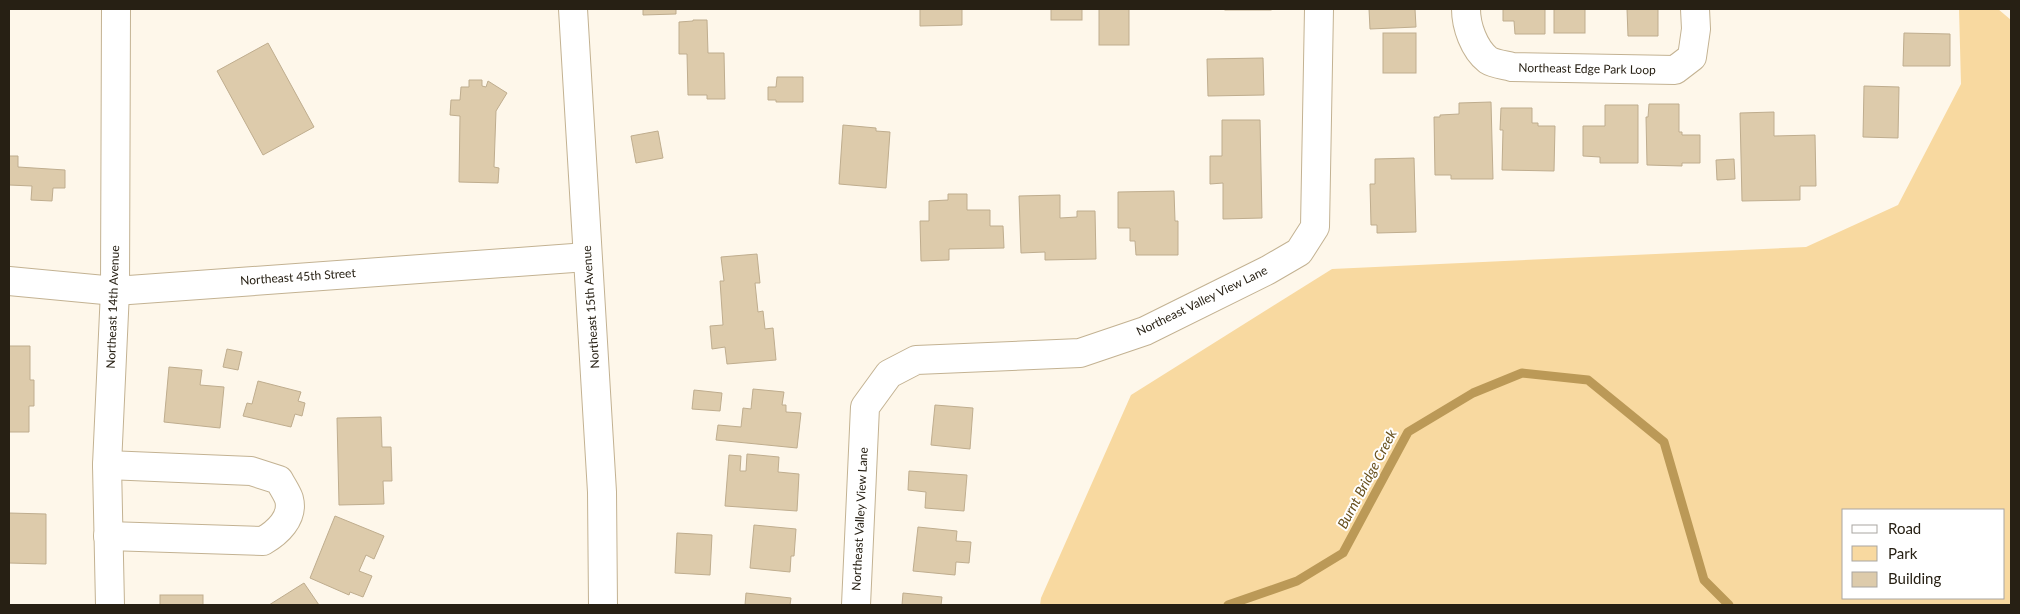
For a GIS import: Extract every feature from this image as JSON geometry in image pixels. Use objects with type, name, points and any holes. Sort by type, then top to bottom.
[{"type":"street","name":"Northeast 14th Avenue","points":[[110,605],[108,465],[115,291],[116,9]]},
{"type":"street","name":"Northeast 15th Avenue","points":[[573,9],[602,492],[603,605]]},
{"type":"street","name":"Northeast Valley View Lane","points":[[856,605],[866,407],[889,374],[916,360],[1080,353],[1145,331],[1268,270],[1299,252],[1315,227],[1319,9]]},
{"type":"street","name":"Northeast Edge Park Loop","points":[[1466,9],[1466,18],[1474,43],[1489,60],[1512,67],[1675,70],[1692,57],[1696,29],[1695,9]]},
{"type":"street","name":"Northeast 45th Street","points":[[9,282],[115,291],[587,257]]},
{"type":"street","points":[[108,465],[251,471],[279,480],[289,499],[288,516],[276,533],[263,541],[108,536]]},
{"type":"green space","points":[[1959,9],[1998,9],[2011,20],[2011,605],[1040,605],[1041,598],[1131,395],[1332,269],[1806,247],[1898,205],[1961,84]]},
{"type":"building","points":[[643,9],[676,9],[676,14],[643,15]]},
{"type":"building","points":[[920,9],[962,9],[962,25],[920,26]]},
{"type":"building","points":[[1051,9],[1082,9],[1082,20],[1051,20]]},
{"type":"building","points":[[1099,9],[1129,9],[1129,45],[1099,45]]},
{"type":"building","points":[[1271,9],[1271,10],[1225,10]]},
{"type":"building","points":[[1369,9],[1415,9],[1416,27],[1370,29]]},
{"type":"building","points":[[1503,9],[1545,9],[1545,34],[1515,34],[1514,21],[1503,21]]},
{"type":"building","points":[[1554,9],[1585,9],[1585,33],[1554,33]]},
{"type":"building","points":[[1627,9],[1658,9],[1658,36],[1628,36]]},
{"type":"building","points":[[707,20],[708,53],[724,53],[725,99],[707,99],[707,95],[688,95],[687,54],[679,54],[679,22]]},
{"type":"building","points":[[1383,33],[1416,33],[1416,73],[1383,73]]},
{"type":"building","points":[[1904,33],[1950,34],[1950,66],[1903,66]]},
{"type":"building","points":[[268,43],[314,127],[263,155],[217,71]]},
{"type":"building","points":[[1263,58],[1264,95],[1208,96],[1207,59]]},
{"type":"building","points":[[777,77],[803,77],[803,102],[776,102],[776,100],[768,100],[768,87],[776,87]]},
{"type":"building","points":[[469,80],[482,80],[482,86],[486,87],[488,81],[507,93],[496,111],[494,167],[499,168],[498,183],[459,182],[460,116],[450,115],[451,100],[460,100],[461,87],[469,87]]},
{"type":"building","points":[[1864,86],[1899,87],[1898,138],[1863,137]]},
{"type":"building","points":[[1491,102],[1493,179],[1451,179],[1451,175],[1435,175],[1434,117],[1459,114],[1459,103]]},
{"type":"building","points":[[1649,104],[1679,104],[1679,132],[1682,132],[1682,135],[1700,135],[1700,163],[1682,163],[1682,166],[1647,165],[1646,117],[1648,117]]},
{"type":"building","points":[[1605,105],[1638,105],[1638,163],[1600,163],[1600,157],[1583,156],[1583,126],[1605,126]]},
{"type":"building","points":[[1501,108],[1532,108],[1532,123],[1538,123],[1538,126],[1555,126],[1554,171],[1502,170],[1503,130],[1500,130]]},
{"type":"building","points":[[1774,112],[1774,136],[1815,135],[1816,186],[1800,186],[1800,200],[1742,201],[1740,113]]},
{"type":"building","points":[[1222,120],[1260,120],[1262,218],[1223,219],[1223,183],[1210,184],[1210,156],[1222,156]]},
{"type":"building","points":[[843,125],[876,128],[876,131],[890,132],[886,188],[839,184]]},
{"type":"building","points":[[658,131],[663,158],[636,163],[631,136]]},
{"type":"building","points":[[9,156],[18,156],[18,167],[65,170],[65,188],[53,188],[52,201],[31,200],[32,186],[9,185]]},
{"type":"building","points":[[1414,158],[1416,232],[1377,233],[1377,225],[1371,225],[1370,184],[1375,184],[1375,159]]},
{"type":"building","points":[[1734,159],[1735,179],[1717,180],[1716,160]]},
{"type":"building","points":[[1174,191],[1175,221],[1178,221],[1178,255],[1136,255],[1135,241],[1130,241],[1130,228],[1118,228],[1118,192]]},
{"type":"building","points":[[948,194],[967,194],[967,210],[990,210],[990,226],[1003,226],[1004,248],[949,249],[949,260],[921,261],[920,221],[929,221],[929,201],[948,200]]},
{"type":"building","points":[[1060,195],[1060,218],[1077,217],[1077,211],[1095,211],[1096,259],[1045,260],[1045,252],[1021,253],[1019,196]]},
{"type":"building","points":[[757,254],[760,283],[755,283],[758,312],[763,311],[765,329],[773,328],[776,360],[727,364],[725,347],[712,349],[710,326],[723,325],[720,281],[724,281],[721,257]]},
{"type":"building","points":[[9,346],[30,346],[30,380],[34,380],[34,406],[29,406],[29,432],[9,432]]},
{"type":"building","points":[[227,349],[242,352],[238,370],[223,367]]},
{"type":"building","points":[[169,367],[202,370],[200,385],[224,387],[220,428],[164,422]]},
{"type":"building","points":[[258,381],[301,392],[298,401],[305,403],[302,416],[295,414],[291,427],[243,416],[247,403],[252,404]]},
{"type":"building","points":[[753,389],[784,392],[782,405],[786,405],[786,412],[801,413],[797,448],[716,440],[718,425],[741,427],[743,408],[751,409]]},
{"type":"building","points":[[694,390],[722,393],[720,411],[692,409]]},
{"type":"building","points":[[935,405],[973,408],[970,449],[931,445]]},
{"type":"building","points":[[381,417],[382,447],[391,447],[392,481],[383,481],[384,504],[339,505],[337,418]]},
{"type":"building","points":[[747,454],[779,457],[778,472],[799,474],[797,511],[725,506],[729,455],[741,456],[740,471],[746,471]]},
{"type":"building","points":[[909,471],[967,475],[964,511],[925,508],[926,492],[908,490]]},
{"type":"building","points":[[9,513],[46,514],[46,564],[9,563]]},
{"type":"building","points":[[335,516],[384,536],[374,559],[366,555],[359,571],[372,576],[363,597],[350,592],[349,595],[310,578]]},
{"type":"building","points":[[754,525],[796,529],[794,556],[791,556],[790,572],[750,568]]},
{"type":"building","points":[[918,527],[957,531],[956,541],[971,542],[969,563],[956,562],[955,575],[913,571]]},
{"type":"building","points":[[677,533],[712,535],[710,575],[675,573]]},
{"type":"building","points":[[304,583],[319,605],[269,605]]},
{"type":"building","points":[[746,593],[791,598],[790,605],[745,605]]},
{"type":"building","points":[[903,593],[942,597],[941,605],[902,605]]},
{"type":"building","points":[[160,595],[203,595],[203,605],[160,605]]},
{"type":"waterway","name":"Burnt Bridge Creek","points":[[1228,605],[1297,581],[1343,553],[1408,432],[1473,393],[1522,373],[1588,380],[1664,442],[1704,580],[1729,605]]}]
